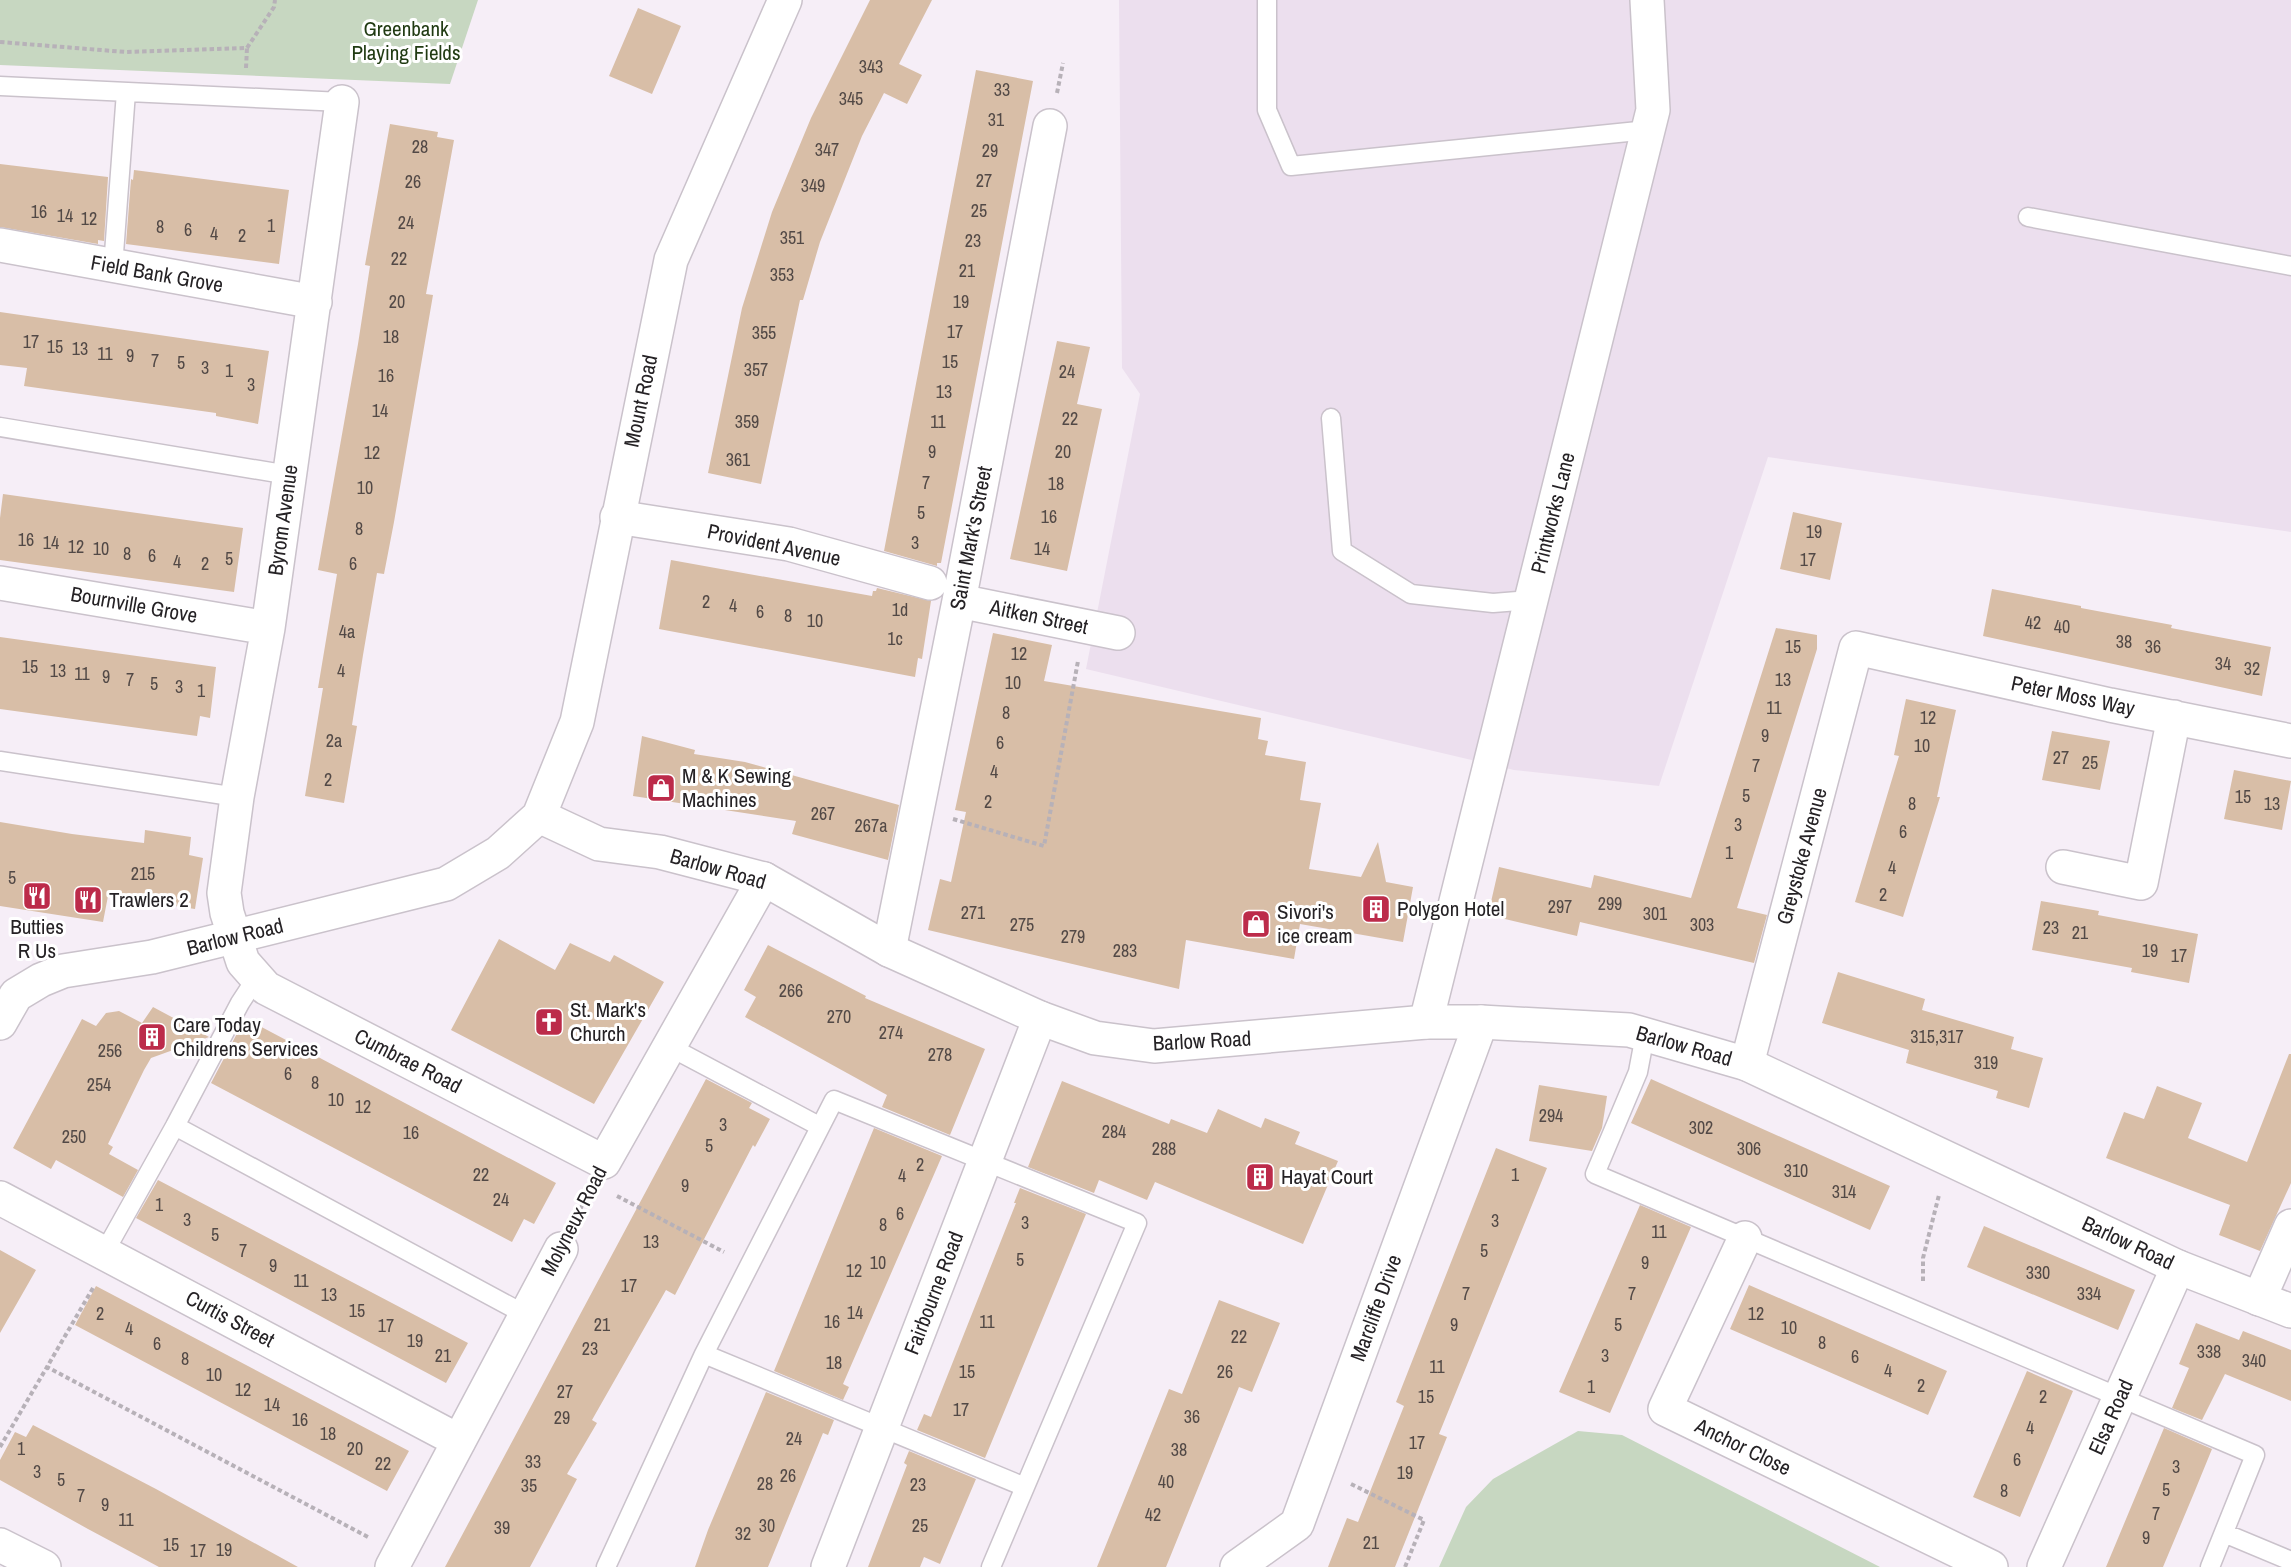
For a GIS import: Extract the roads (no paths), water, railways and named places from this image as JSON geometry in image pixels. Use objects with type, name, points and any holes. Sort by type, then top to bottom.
[{"type":"street","name":"Mount Road","points":[[539,816],[577,722],[671,260],[785,0]]},
{"type":"street","name":"Printworks Lane","points":[[1426,1022],[1653,110],[1647,0]]},
{"type":"street","name":"Byrom Avenue","points":[[235,937],[227,913],[224,893],[237,797],[268,628],[342,102]]},
{"type":"street","name":"Saint Mark's Street","points":[[889,950],[1050,126]]},
{"type":"street","name":"Field Bank Grove","points":[[0,245],[315,303]]},
{"type":"street","name":"Provident Avenue","points":[[617,517],[789,544],[930,583]]},
{"type":"street","name":"Bournville Grove","points":[[0,582],[268,628]]},
{"type":"street","name":"Aitken Street","points":[[959,601],[1118,633]]},
{"type":"street","name":"Peter Moss Way","points":[[1856,648],[2110,705],[2291,741]]},
{"type":"street","name":"Greystoke Avenue","points":[[1747,1064],[1856,648]]},
{"type":"street","points":[[2063,867],[2140,883],[2174,717]]},
{"type":"street","name":"Barlow Road","points":[[8,989],[63,971],[152,957],[447,884],[498,853],[539,816],[599,844],[660,852],[764,879],[889,950],[1040,1018],[1095,1038],[1154,1046],[1426,1022],[1481,1022],[1629,1030],[1747,1064],[2178,1267],[2291,1311]]},
{"type":"street","name":"Molyneux Road","points":[[598,1173],[764,879]]},
{"type":"street","name":"Cumbrae Road","points":[[235,937],[243,962],[266,988],[598,1173]]},
{"type":"street","points":[[0,1023],[8,989]]},
{"type":"street","name":"Fairbourne Road","points":[[828,1567],[1040,1018]]},
{"type":"street","name":"Marcliffe Drive","points":[[1237,1567],[1297,1524],[1481,1022]]},
{"type":"street","name":"Curtis Street","points":[[0,1198],[459,1441]]},
{"type":"street","points":[[2259,1299],[2291,1226]]},
{"type":"street","name":"Anchor Close","points":[[1745,1238],[1665,1409],[1991,1567]]},
{"type":"street","name":"Molyneux Road","points":[[396,1560],[561,1249]]},
{"type":"street","name":"Elsa Road","points":[[2044,1567],[2178,1267]]},
{"type":"street","points":[[0,1545],[44,1567]]},
{"type":"lane","points":[[1267,0],[1267,110],[1291,165],[1648,130]]},
{"type":"lane","points":[[0,86],[342,102]]},
{"type":"lane","points":[[113,267],[126,92]]},
{"type":"lane","points":[[2028,217],[2291,266]]},
{"type":"lane","points":[[1331,418],[1342,551],[1411,594],[1493,603],[1531,600]]},
{"type":"lane","points":[[0,426],[289,475]]},
{"type":"lane","points":[[0,761],[237,797]]},
{"type":"lane","points":[[108,1254],[240,1003],[257,977]]},
{"type":"lane","points":[[1645,1035],[1638,1072],[1595,1174],[2255,1455],[2210,1567]]},
{"type":"lane","points":[[670,1047],[819,1126]]},
{"type":"lane","points":[[606,1567],[704,1354],[834,1100],[1137,1222],[991,1567]]},
{"type":"lane","points":[[175,1126],[526,1315]]},
{"type":"lane","points":[[704,1354],[1025,1487]]},
{"type":"lane","points":[[2224,1533],[2291,1561]]},
{"type":"place","name":"M & K Sewing Machines","points":[[661,788]]},
{"type":"place","name":"Butties R Us","points":[[37,896]]},
{"type":"place","name":"Trawlers 2","points":[[88,900]]},
{"type":"place","name":"Polygon Hotel","points":[[1376,909]]},
{"type":"place","name":"Sivori's ice cream","points":[[1256,924]]},
{"type":"place","name":"St. Mark's Church","points":[[549,1022]]},
{"type":"place","name":"Care Today Childrens Services","points":[[152,1037]]},
{"type":"place","name":"Hayat Court","points":[[1260,1177]]},
{"type":"park label","name":"Greenbank Playing Fields","points":[[406,41]]}]
